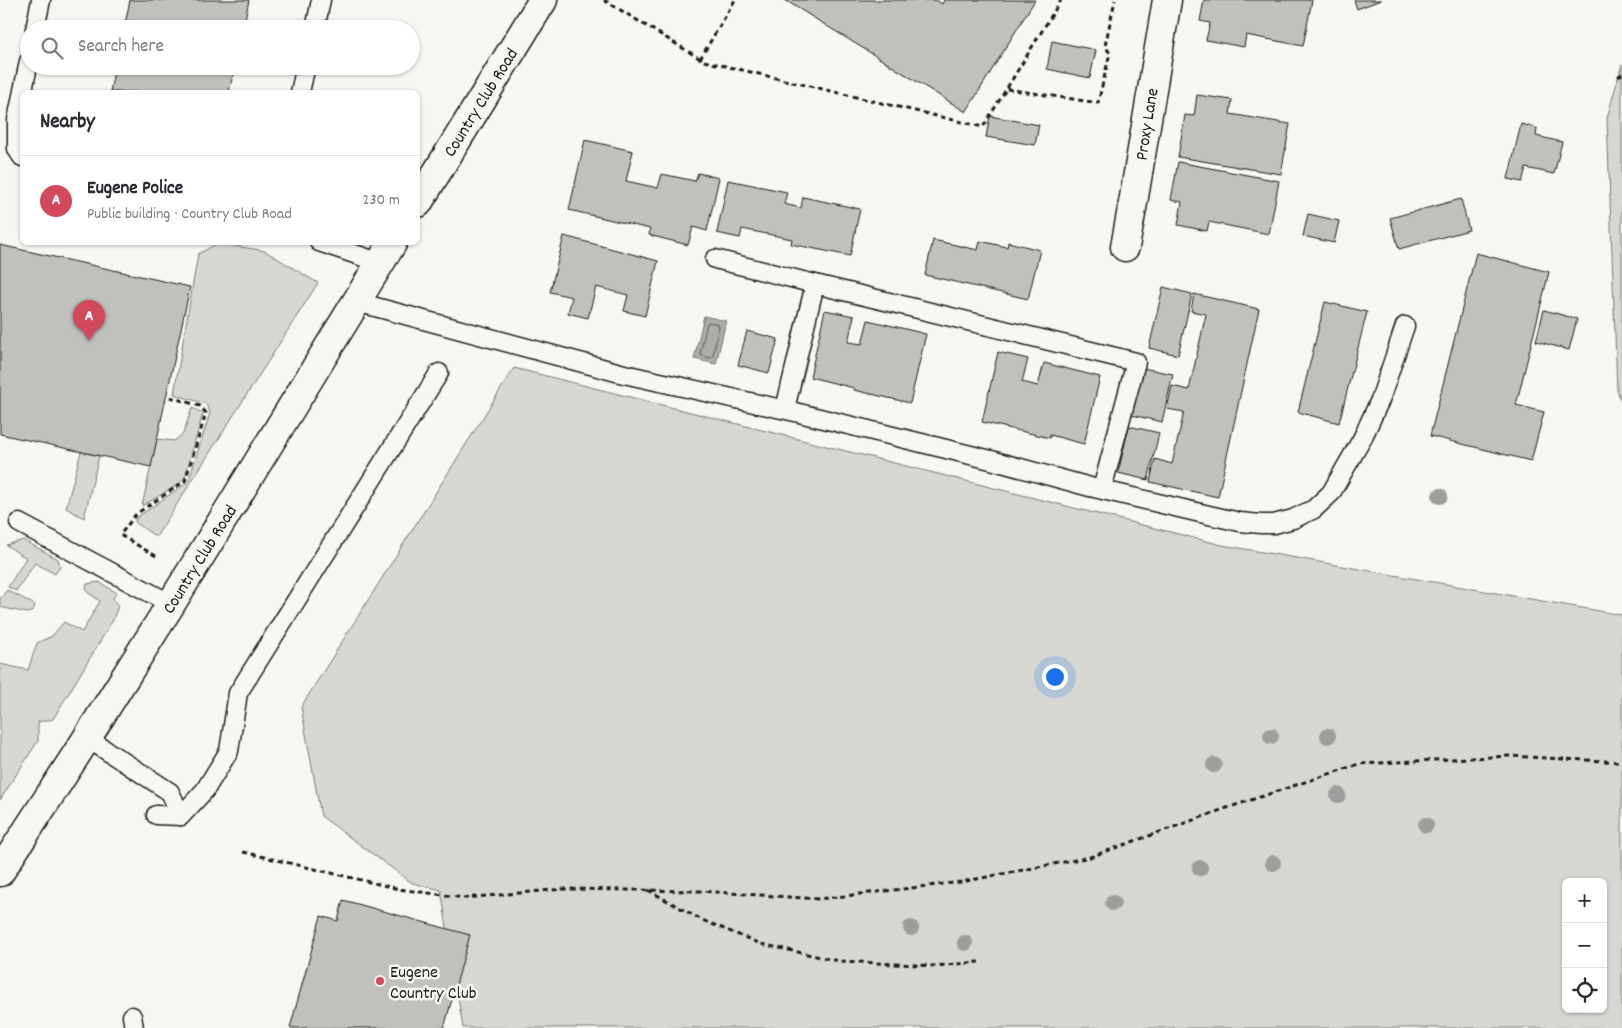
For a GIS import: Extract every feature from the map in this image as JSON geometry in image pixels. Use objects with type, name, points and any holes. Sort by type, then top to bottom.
[{"type":"street","name":"Country Club Road","points":[[420,201],[543,0]]},
{"type":"street","name":"Proxy Lane","points":[[1125,247],[1167,0]]},
{"type":"street","name":"Country Club Road","points":[[2,866],[87,738],[387,253]]},
{"type":"lane","points":[[37,20],[41,0]]},
{"type":"lane","points":[[316,20],[321,0]]},
{"type":"lane","points":[[23,90],[26,75]]},
{"type":"lane","points":[[300,90],[304,75]]},
{"type":"lane","points":[[20,105],[17,120],[17,149],[20,154]]},
{"type":"lane","points":[[338,245],[387,253]]},
{"type":"lane","points":[[715,259],[1136,362],[1102,489]]},
{"type":"lane","points":[[784,409],[815,284]]},
{"type":"lane","points":[[357,302],[624,374],[784,409],[1240,522],[1274,524],[1293,519],[1314,509],[1331,493],[1362,439],[1380,400],[1406,326]]},
{"type":"lane","points":[[156,815],[181,816],[205,790],[229,751],[238,693],[439,373]]},
{"type":"lane","points":[[19,523],[171,604]]},
{"type":"lane","points":[[87,738],[170,792],[181,816]]},
{"type":"path","points":[[604,0],[700,59],[713,64],[983,128],[1061,0]]},
{"type":"path","points":[[700,59],[735,0]]},
{"type":"path","points":[[1006,89],[1098,103],[1110,53],[1105,46],[1115,0]]},
{"type":"path","points":[[156,556],[120,535],[136,514],[185,480],[206,413],[200,406],[167,396]]},
{"type":"path","points":[[243,852],[399,889],[465,898],[563,889],[700,891],[819,899],[961,882],[1090,857],[1359,764],[1509,756],[1622,762]]},
{"type":"path","points":[[648,890],[702,920],[761,944],[839,961],[936,966],[979,962]]},
{"type":"shaded area","points":[[1622,64],[1622,404],[1617,390],[1607,118]]},
{"type":"shaded area","points":[[214,245],[230,245],[265,251],[318,283],[156,537],[135,522],[136,518],[188,482],[210,413],[206,404],[174,394],[198,254]]},
{"type":"shaded area","name":"Eugene Country Club","points":[[514,368],[1222,545],[1622,615],[1622,1028],[463,1028],[441,890],[412,883],[321,816],[301,707]]},
{"type":"shaded area","points":[[192,408],[203,413],[185,477],[179,484],[142,506],[157,439],[174,441],[183,434]]},
{"type":"shaded area","points":[[81,452],[99,456],[84,518],[66,508]]},
{"type":"shaded area","points":[[23,540],[58,559],[60,567],[55,574],[35,563],[16,591],[8,587],[26,558],[6,545]]},
{"type":"shaded area","points":[[99,582],[117,593],[113,598],[118,606],[113,620],[53,719],[38,722],[38,741],[0,800],[0,664],[28,670],[37,643],[52,636],[64,622],[82,632],[100,601],[86,591],[87,584]]},
{"type":"shaded area","points":[[7,590],[35,605],[33,611],[27,613],[0,607],[0,599]]},
{"type":"water","points":[[704,316],[726,321],[716,364],[694,359]]},
{"type":"building","points":[[130,0],[249,0],[245,20],[126,20]]},
{"type":"building","points":[[785,0],[936,0],[942,4],[944,0],[1035,0],[966,112]]},
{"type":"building","points":[[1204,0],[1312,0],[1303,46],[1246,35],[1244,47],[1206,40],[1210,23],[1200,21]]},
{"type":"building","points":[[1354,0],[1381,0],[1357,9]]},
{"type":"building","points":[[1052,41],[1096,50],[1090,78],[1047,69]]},
{"type":"building","points":[[113,75],[233,75],[229,90],[110,90]]},
{"type":"building","points":[[1197,95],[1232,100],[1230,114],[1290,124],[1281,174],[1178,157],[1185,115],[1194,116]]},
{"type":"building","points":[[990,116],[1039,125],[1035,145],[986,137]]},
{"type":"building","points":[[1521,124],[1537,128],[1536,136],[1562,142],[1554,174],[1526,168],[1522,182],[1508,179]]},
{"type":"building","points":[[585,140],[633,151],[626,181],[658,188],[662,174],[695,181],[698,173],[719,178],[707,231],[693,227],[688,245],[649,235],[650,229],[569,210]]},
{"type":"building","points":[[1178,162],[1279,181],[1269,234],[1209,222],[1207,231],[1178,225],[1182,202],[1171,200]]},
{"type":"building","points":[[728,180],[787,192],[784,204],[801,208],[803,197],[860,209],[850,256],[791,244],[792,239],[742,229],[740,238],[717,233]]},
{"type":"building","points":[[1461,199],[1469,230],[1399,249],[1390,218]]},
{"type":"building","points":[[1308,214],[1339,221],[1334,243],[1303,236]]},
{"type":"building","points":[[564,236],[658,261],[645,316],[624,311],[628,295],[596,287],[588,318],[568,313],[572,297],[550,292]]},
{"type":"building","points":[[933,240],[978,250],[980,241],[1007,247],[1008,242],[1040,250],[1028,299],[925,275]]},
{"type":"building","points":[[0,245],[190,287],[151,467],[0,434]]},
{"type":"building","points":[[1476,253],[1549,272],[1516,405],[1544,412],[1531,461],[1430,436]]},
{"type":"building","points":[[1163,287],[1192,294],[1178,355],[1149,348]]},
{"type":"building","points":[[1194,294],[1259,309],[1218,497],[1150,482],[1155,459],[1172,464],[1184,412],[1167,409],[1172,386],[1189,390],[1206,314],[1191,311]]},
{"type":"building","points":[[1325,302],[1367,312],[1339,423],[1298,412]]},
{"type":"building","points":[[825,310],[854,316],[848,342],[862,344],[868,320],[926,334],[910,403],[854,390],[854,388],[810,377]]},
{"type":"building","points":[[1544,310],[1577,319],[1569,350],[1536,341]]},
{"type":"building","points":[[747,331],[778,339],[769,373],[738,365]]},
{"type":"building","points":[[998,352],[1028,359],[1022,382],[1038,386],[1044,363],[1100,377],[1084,444],[1050,435],[1050,438],[982,422]]},
{"type":"building","points":[[1143,368],[1173,374],[1162,422],[1132,415]]},
{"type":"building","points":[[1129,426],[1159,433],[1148,480],[1118,473]]},
{"type":"building","name":"Eugene Country Club","points":[[343,900],[470,935],[444,1028],[290,1028],[321,916],[338,921]]},
{"type":"place","name":"Eugene Police","points":[[89,341]]},
{"type":"place","name":"Eugene Country Club","points":[[380,981]]}]
